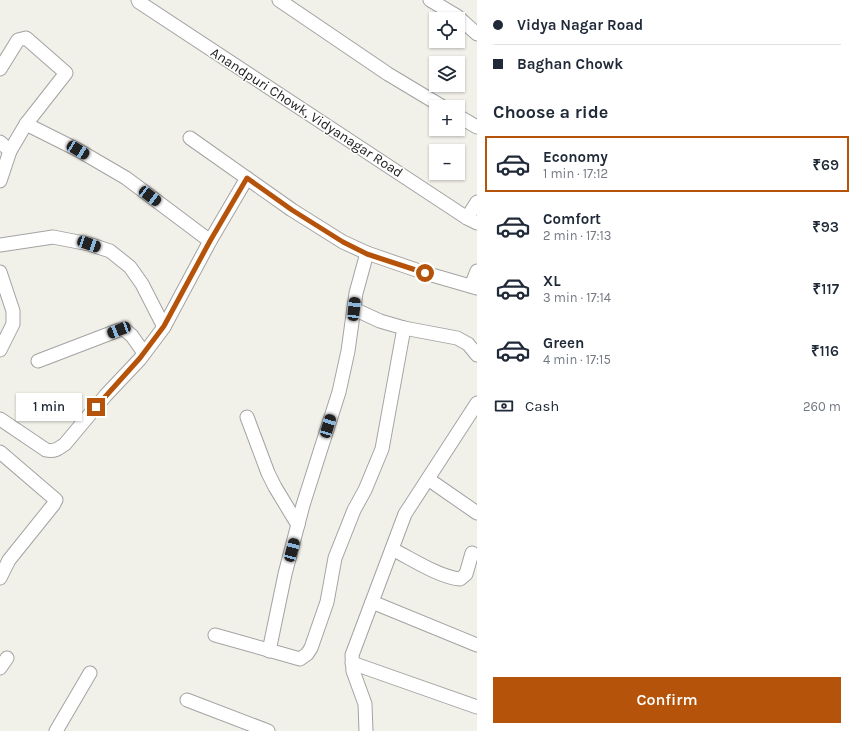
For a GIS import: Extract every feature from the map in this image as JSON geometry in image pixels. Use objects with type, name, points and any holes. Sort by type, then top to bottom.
[{"type":"street","name":"Anandpuri Chowk, Vidyanagar Road","points":[[138,0],[472,220]]},
{"type":"street","points":[[279,0],[388,74],[432,100]]},
{"type":"street","points":[[430,0],[457,16],[477,34]]},
{"type":"street","points":[[0,69],[18,40],[26,38],[66,73],[26,124],[10,151],[0,180]]},
{"type":"street","points":[[465,120],[477,127]]},
{"type":"street","points":[[26,124],[78,150],[126,178],[210,241]]},
{"type":"street","points":[[190,138],[292,210],[336,238],[367,254],[474,287],[477,270]]},
{"type":"street","points":[[0,142],[10,151]]},
{"type":"street","points":[[0,419],[46,450],[57,450],[65,444],[106,395],[142,356],[164,326],[210,241],[247,178]]},
{"type":"street","points":[[472,220],[477,202]]},
{"type":"street","points":[[0,245],[53,237],[89,244],[110,251],[130,267],[142,284],[164,326]]},
{"type":"street","points":[[269,650],[285,574],[298,525],[339,392],[348,351],[356,292],[367,254]]},
{"type":"street","points":[[0,272],[13,311],[13,324],[0,350]]},
{"type":"street","points":[[354,309],[380,321],[404,328],[457,338],[468,344],[477,355]]},
{"type":"street","points":[[215,635],[300,659],[307,654],[311,648],[326,602],[335,558],[351,516],[365,490],[382,449],[404,328]]},
{"type":"street","points":[[38,361],[124,329],[132,336],[142,356]]},
{"type":"street","points":[[366,731],[365,704],[353,672],[352,655],[405,514],[477,403]]},
{"type":"street","points":[[247,417],[268,473],[298,525]]},
{"type":"street","points":[[0,452],[55,502],[5,555],[0,578]]},
{"type":"street","points":[[428,479],[477,513]]},
{"type":"street","points":[[392,549],[446,576],[460,579],[466,574],[472,552]]},
{"type":"street","points":[[372,602],[477,645]]},
{"type":"street","points":[[352,663],[477,707]]},
{"type":"street","points":[[56,731],[90,673]]},
{"type":"street","points":[[186,700],[268,731]]},
{"type":"route","points":[[96,407],[140,358],[164,326],[210,241],[247,178],[292,210],[343,242],[367,254],[425,273]]}]
